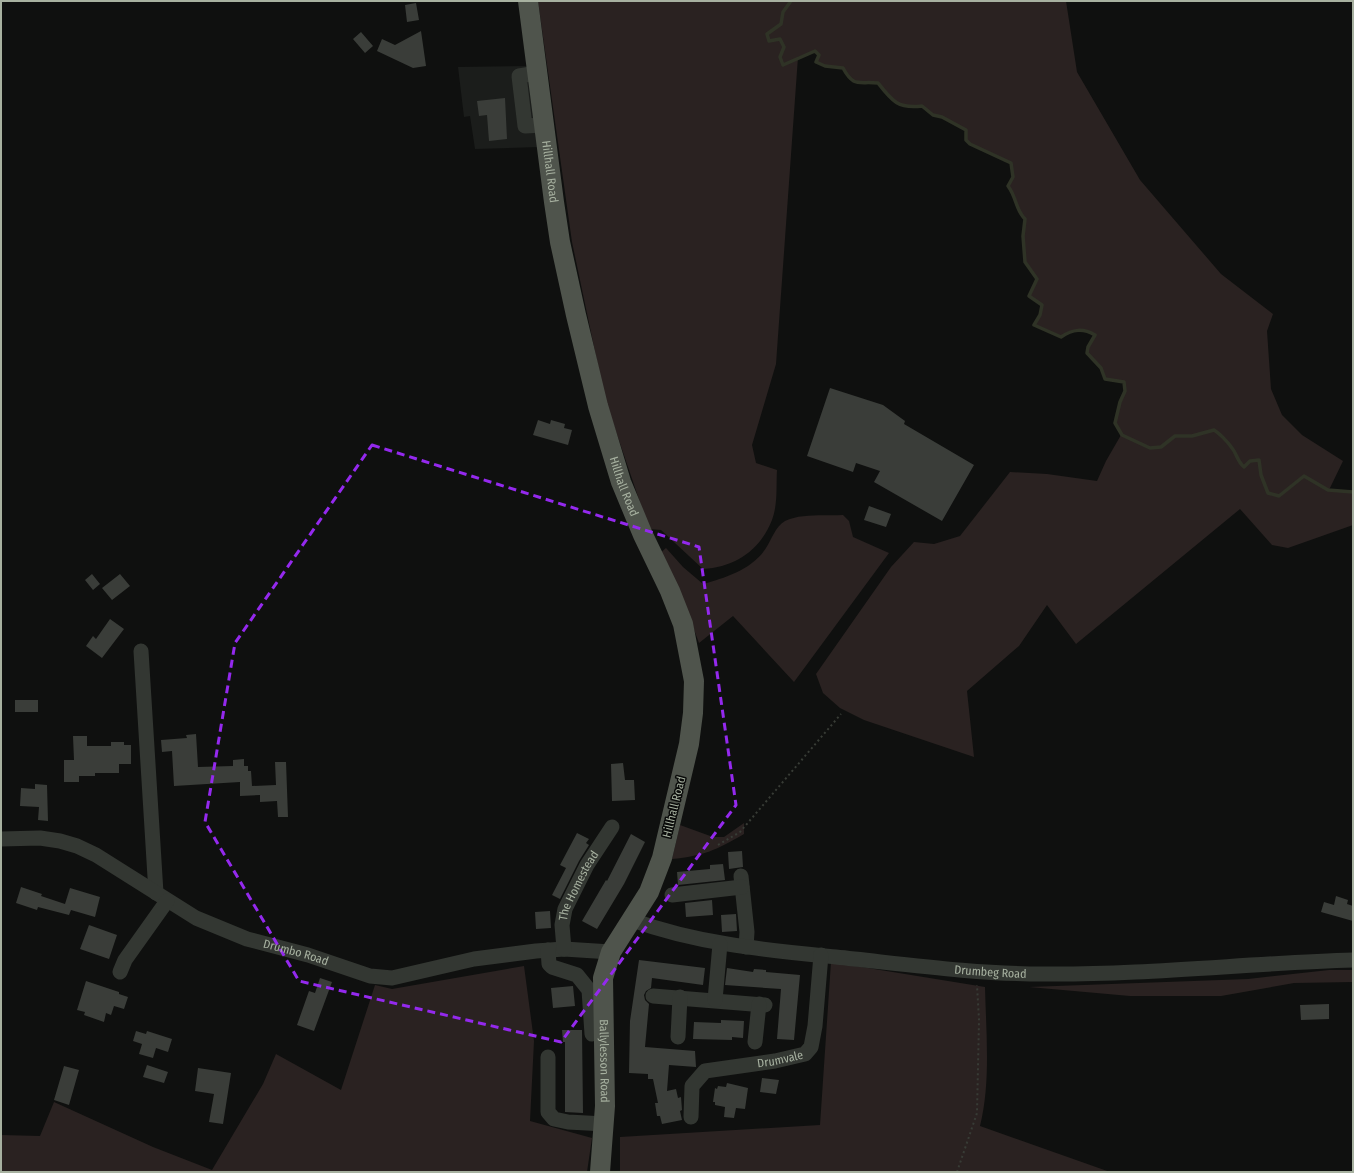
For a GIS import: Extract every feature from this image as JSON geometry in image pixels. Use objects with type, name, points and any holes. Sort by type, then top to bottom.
[{"type":"main road","name":"Hillhall Road","points":[[528,1],[543,125],[560,242],[598,406],[621,482],[643,535],[670,591],[683,624],[690,650],[694,681],[694,712],[689,744],[662,858],[649,892],[611,952]]},
{"type":"main road","name":"Ballylesson Road","points":[[600,1172],[605,1124],[602,992],[604,971],[611,952]]},
{"type":"street","points":[[120,972],[125,960],[161,897],[141,651]]},
{"type":"street","name":"The Homestead","points":[[564,950],[562,926],[565,909],[587,865],[612,827]]},
{"type":"street","name":"Drumbo Road","points":[[1,839],[40,838],[60,841],[77,846],[96,855],[196,918],[247,939],[308,955],[370,976],[392,978],[474,959],[548,950],[611,952]]},
{"type":"street","points":[[672,895],[742,881],[747,932],[746,948]]},
{"type":"street","name":"Drumbeg Road","points":[[632,920],[660,930],[720,944],[746,948],[976,970],[1043,974],[1102,973],[1353,960]]},
{"type":"street","points":[[715,1000],[720,944]]},
{"type":"street","points":[[548,950],[549,964],[552,967],[577,975],[589,990],[592,1034]]},
{"type":"street","name":"Drumvale","points":[[691,1117],[692,1086],[704,1071],[775,1061],[805,1054],[811,1047],[815,1026],[821,955]]},
{"type":"street","points":[[654,996],[762,1004],[755,1042]]},
{"type":"street","points":[[678,1037],[680,997]]},
{"type":"street","points":[[548,1057],[548,1112],[554,1119],[605,1124]]},
{"type":"path","points":[[718,845],[740,832],[840,714]]},
{"type":"path","points":[[956,1172],[977,1113],[979,1020],[976,970]]},
{"type":"highlighted area","points":[[372,445],[699,547],[736,805],[561,1042],[299,981],[205,822],[235,643]]},
{"type":"shaded area","points":[[538,1],[1066,1],[1077,72],[1140,180],[1221,274],[1273,314],[1267,331],[1271,389],[1282,415],[1302,435],[1343,461],[1329,490],[1353,492],[1353,525],[1288,548],[1272,545],[1240,509],[1076,644],[1047,605],[1019,646],[967,691],[974,757],[864,720],[840,708],[823,693],[816,674],[891,567],[914,542],[934,544],[960,536],[1010,472],[1047,474],[1097,481],[1106,461],[1121,435],[1115,423],[1120,402],[1125,391],[1124,382],[1105,379],[1101,368],[1087,353],[1088,347],[1095,335],[1091,332],[1078,330],[1061,337],[1034,325],[1040,315],[1042,305],[1029,296],[1037,279],[1025,262],[1023,236],[1025,219],[1019,211],[1008,186],[1013,177],[1010,163],[970,144],[966,140],[965,130],[942,117],[933,115],[922,106],[907,106],[896,102],[887,95],[878,83],[854,81],[843,68],[825,66],[816,62],[818,55],[815,51],[798,57],[776,364],[752,445],[756,463],[777,470],[774,514],[767,531],[761,540],[745,555],[726,565],[703,569],[661,530],[649,529],[605,399],[572,242]]},
{"type":"shaded area","points":[[531,66],[539,147],[475,149],[470,116],[464,117],[458,67]]},
{"type":"shaded area","points":[[843,515],[849,521],[853,537],[889,553],[794,682],[733,616],[699,643],[680,592],[659,554],[666,548],[683,567],[703,584],[729,576],[754,562],[766,548],[779,526],[791,518]]},
{"type":"shaded area","points":[[744,823],[744,834],[725,844],[701,854],[672,859],[680,825],[713,837],[724,837]]},
{"type":"shaded area","points":[[831,962],[985,987],[987,1075],[986,1092],[980,1126],[1110,1172],[620,1172],[620,1137],[820,1125]]},
{"type":"shaded area","points":[[524,966],[534,1041],[530,1121],[592,1138],[587,1172],[1,1172],[1,1135],[40,1136],[54,1102],[153,1147],[212,1170],[263,1084],[276,1054],[341,1090],[375,985],[392,989]]},
{"type":"shaded area","points":[[1329,970],[1353,970],[1353,982],[1294,983],[1221,996],[1130,996],[1029,987],[1248,979]]},
{"type":"building","points":[[416,3],[419,20],[407,22],[405,5]]},
{"type":"building","points":[[421,31],[426,66],[413,68],[377,51],[382,39],[395,45]]},
{"type":"building","points":[[361,32],[373,46],[365,53],[353,39]]},
{"type":"building","points":[[505,98],[507,139],[489,141],[487,115],[479,116],[477,101]]},
{"type":"building","points":[[830,388],[883,405],[905,421],[904,424],[974,465],[942,521],[874,482],[880,471],[856,463],[853,472],[807,456]]},
{"type":"building","points":[[538,420],[550,424],[551,420],[565,424],[564,428],[572,430],[568,445],[533,435]]},
{"type":"building","points":[[869,506],[891,514],[886,527],[864,520]]},
{"type":"building","points":[[92,574],[100,584],[93,590],[85,580]]},
{"type":"building","points":[[120,574],[130,586],[112,600],[102,588]]},
{"type":"building","points":[[110,619],[124,629],[102,658],[86,646],[93,636],[96,639]]},
{"type":"building","points":[[15,700],[38,700],[38,712],[15,712]]},
{"type":"building","points":[[196,734],[198,767],[233,766],[233,760],[244,759],[244,766],[248,766],[248,771],[251,771],[252,786],[276,785],[275,762],[286,762],[288,817],[278,817],[277,801],[260,802],[260,795],[240,796],[240,782],[174,786],[172,751],[162,752],[161,740],[187,738],[186,735]]},
{"type":"building","points":[[73,736],[87,736],[87,746],[111,746],[111,742],[124,742],[124,745],[131,745],[131,764],[119,764],[119,773],[95,773],[95,776],[79,776],[79,782],[64,782],[64,760],[74,760]]},
{"type":"building","points":[[623,763],[625,780],[634,780],[635,800],[612,801],[611,764]]},
{"type":"building","points":[[35,784],[47,785],[48,821],[38,820],[39,807],[20,806],[21,788],[35,789]]},
{"type":"building","points":[[577,833],[589,839],[586,843],[589,845],[579,861],[560,899],[552,895],[566,868],[560,865]]},
{"type":"building","points":[[631,834],[645,842],[624,884],[597,929],[582,921],[606,880],[607,881]]},
{"type":"building","points":[[742,851],[743,867],[729,869],[728,852]]},
{"type":"building","points":[[723,864],[725,880],[678,885],[677,872],[710,869],[710,865]]},
{"type":"building","points":[[21,887],[65,904],[70,888],[100,897],[95,917],[71,910],[69,915],[38,907],[37,910],[16,903]]},
{"type":"building","points":[[1336,896],[1348,900],[1347,904],[1353,906],[1353,921],[1321,912],[1324,902],[1334,905]]},
{"type":"building","points":[[712,900],[713,915],[686,917],[685,903]]},
{"type":"building","points":[[550,911],[551,928],[536,929],[535,912]]},
{"type":"building","points":[[736,914],[737,931],[722,932],[721,915]]},
{"type":"building","points":[[89,925],[117,935],[109,959],[80,949]]},
{"type":"building","points":[[639,960],[705,968],[703,985],[652,978],[651,988],[646,991],[644,995],[645,1000],[649,1004],[645,1047],[695,1051],[696,1067],[669,1065],[667,1091],[676,1089],[678,1098],[681,1097],[682,1110],[680,1111],[682,1120],[662,1124],[660,1116],[657,1116],[655,1103],[658,1103],[653,1079],[648,1079],[648,1074],[629,1073],[630,1021]]},
{"type":"building","points":[[727,968],[753,972],[754,969],[766,970],[766,972],[800,975],[794,1040],[777,1039],[781,989],[725,985]]},
{"type":"building","points":[[320,978],[332,982],[314,1031],[297,1025],[309,991],[315,993]]},
{"type":"building","points":[[86,981],[119,992],[119,994],[128,997],[124,1009],[114,1006],[111,1015],[106,1013],[104,1022],[84,1015],[85,1012],[77,1010]]},
{"type":"building","points":[[573,986],[575,1006],[553,1008],[551,988]]},
{"type":"building","points":[[1329,1004],[1329,1019],[1301,1020],[1300,1005]]},
{"type":"building","points":[[721,1020],[744,1021],[743,1038],[732,1037],[732,1040],[693,1039],[694,1022],[721,1023]]},
{"type":"building","points":[[562,1030],[582,1030],[583,1113],[565,1112],[565,1042],[563,1042]]},
{"type":"building","points":[[136,1031],[146,1034],[147,1031],[172,1039],[168,1052],[156,1048],[153,1058],[139,1054],[142,1044],[133,1041]]},
{"type":"building","points":[[147,1065],[168,1072],[164,1083],[143,1077]]},
{"type":"building","points":[[64,1066],[79,1070],[69,1105],[54,1100]]},
{"type":"building","points":[[198,1068],[231,1073],[223,1124],[209,1122],[214,1094],[195,1091]]},
{"type":"building","points":[[762,1078],[779,1080],[776,1094],[760,1092]]},
{"type":"building","points":[[727,1083],[748,1088],[745,1109],[736,1108],[734,1118],[724,1117],[725,1107],[715,1105],[715,1102],[713,1102],[715,1088],[717,1089],[718,1086],[726,1087]]},
{"type":"waterway","points":[[791,1],[783,12],[781,24],[767,34],[769,41],[780,39],[784,47],[780,57],[783,65],[815,51],[819,55],[816,62],[825,66],[843,68],[854,81],[878,83],[887,95],[896,102],[907,106],[922,106],[933,115],[942,117],[966,130],[966,140],[970,144],[1011,163],[1013,177],[1008,186],[1019,211],[1025,219],[1023,236],[1025,262],[1037,279],[1029,296],[1042,305],[1040,315],[1034,325],[1061,337],[1078,330],[1086,331],[1095,335],[1088,347],[1087,353],[1101,368],[1105,379],[1124,382],[1125,391],[1120,402],[1115,423],[1122,435],[1150,448],[1161,447],[1175,436],[1192,436],[1214,430],[1221,435],[1234,450],[1244,467],[1250,461],[1259,460],[1261,475],[1268,493],[1279,496],[1304,476],[1328,490],[1353,492]]}]
